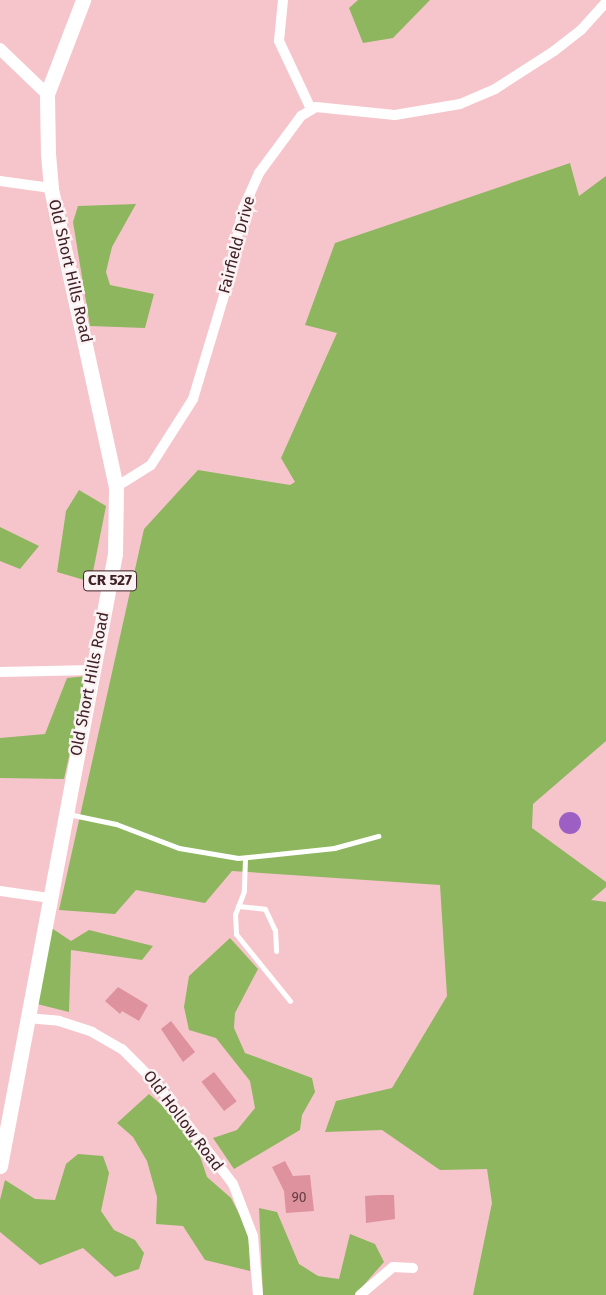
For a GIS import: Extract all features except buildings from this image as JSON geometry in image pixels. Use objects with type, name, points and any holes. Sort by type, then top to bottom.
[{"type":"main road","name":"Old Short Hills Road","points":[[0,1166],[2,1142],[115,554],[116,487],[51,188],[46,94],[83,0]]},
{"type":"street","points":[[283,0],[279,41],[311,109],[395,115],[460,104],[495,89],[554,51],[581,30],[606,2]]},
{"type":"street","points":[[0,49],[46,94]]},
{"type":"street","name":"Fairfield Drive","points":[[116,487],[150,466],[183,417],[206,362],[250,192],[277,145],[311,109]]},
{"type":"street","points":[[0,181],[51,188]]},
{"type":"street","points":[[0,672],[93,670]]},
{"type":"street","points":[[0,892],[49,898]]},
{"type":"street","name":"Old Hollow Road","points":[[27,1018],[59,1021],[92,1032],[122,1049],[152,1078],[233,1184],[253,1236],[258,1295]]},
{"type":"street","points":[[360,1295],[394,1267],[413,1268]]},
{"type":"lane","points":[[65,813],[116,824],[179,848],[245,858],[334,848],[378,836]]},
{"type":"lane","points":[[245,858],[244,891],[238,906],[236,934],[290,1001]]},
{"type":"lane","points":[[238,906],[265,909],[275,930],[276,952]]},
{"type":"green space","points":[[358,0],[430,0],[393,38],[363,43],[349,8]]},
{"type":"green space","points":[[570,163],[579,196],[606,176],[606,741],[533,804],[532,828],[606,882],[606,887],[591,900],[606,902],[606,1295],[473,1295],[492,1203],[487,1169],[440,1170],[382,1130],[325,1132],[336,1101],[392,1088],[447,996],[440,885],[232,871],[205,903],[136,890],[115,914],[59,910],[144,529],[198,470],[290,485],[295,482],[281,458],[337,333],[305,325],[335,243]]},
{"type":"green space","points":[[136,204],[112,247],[106,272],[110,285],[154,294],[145,328],[90,326],[73,222],[78,206]]},
{"type":"green space","points":[[79,490],[106,506],[91,582],[57,572],[66,511]]},
{"type":"green space","points":[[0,527],[39,546],[20,569],[0,561]]},
{"type":"green space","points":[[87,676],[64,779],[0,778],[0,738],[45,734],[67,678]]},
{"type":"green space","points":[[50,927],[71,941],[89,930],[153,946],[142,960],[71,950],[69,1012],[37,1004]]},
{"type":"green space","points":[[230,938],[258,969],[235,1013],[234,1028],[245,1053],[312,1078],[315,1092],[302,1115],[300,1130],[234,1169],[213,1138],[237,1130],[255,1108],[250,1081],[216,1038],[189,1030],[184,1007],[189,976]]},
{"type":"green space","points":[[149,1094],[174,1116],[198,1150],[207,1177],[231,1198],[249,1233],[250,1271],[205,1260],[183,1226],[156,1224],[157,1197],[147,1161],[133,1137],[117,1123]]},
{"type":"green space","points":[[78,1154],[103,1156],[109,1173],[101,1211],[114,1230],[135,1240],[144,1253],[139,1269],[115,1277],[83,1248],[40,1265],[0,1232],[0,1200],[5,1180],[35,1199],[55,1200],[66,1164]]},
{"type":"green space","points":[[259,1208],[277,1212],[299,1264],[318,1276],[339,1279],[350,1234],[375,1244],[384,1262],[355,1295],[263,1295]]},
{"type":"shaded area","points":[[570,812],[578,815],[581,823],[578,831],[570,834],[562,831],[559,823],[562,815]]}]
